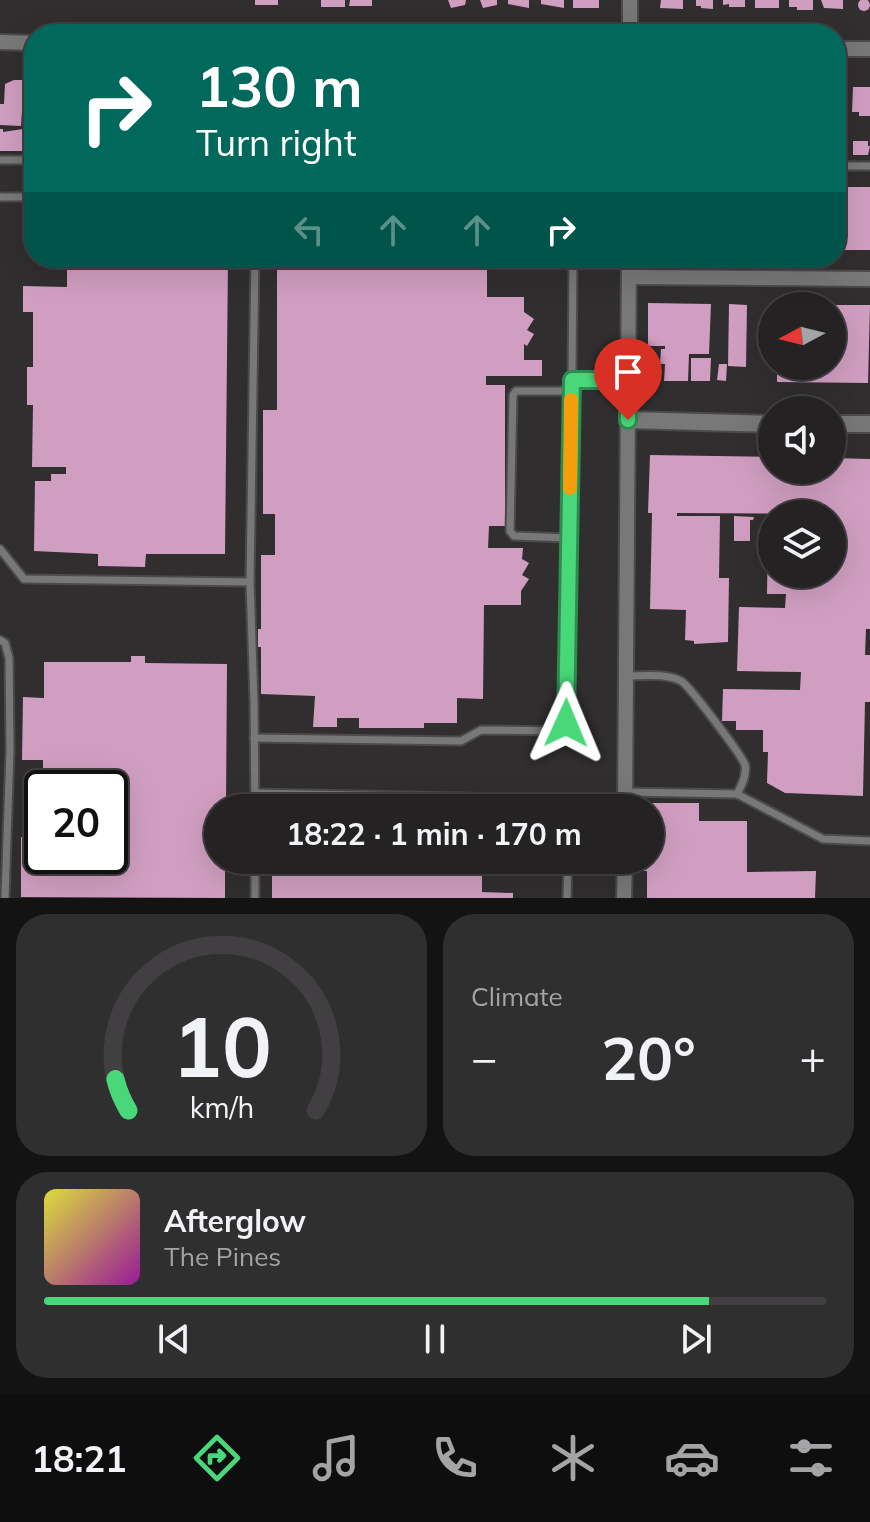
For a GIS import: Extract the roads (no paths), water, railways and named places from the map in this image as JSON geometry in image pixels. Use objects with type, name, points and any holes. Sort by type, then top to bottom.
[{"type":"street","points":[[630,0],[630,24]]},
{"type":"street","points":[[0,42],[24,43]]},
{"type":"street","points":[[846,49],[870,49]]},
{"type":"street","points":[[625,794],[629,268]]},
{"type":"street","points":[[629,277],[870,279]]},
{"type":"street","points":[[628,420],[758,424]]},
{"type":"street","points":[[846,424],[870,424]]},
{"type":"street","points":[[624,898],[625,874]]},
{"type":"lane","points":[[0,160],[24,160]]},
{"type":"lane","points":[[846,166],[870,166]]},
{"type":"lane","points":[[0,197],[24,197]]},
{"type":"lane","points":[[255,268],[250,582],[255,793],[283,794]]},
{"type":"lane","points":[[254,738],[461,741],[481,730],[562,731],[566,723],[573,268]]},
{"type":"lane","points":[[572,380],[628,380]]},
{"type":"lane","points":[[569,538],[514,536],[510,531],[510,516],[513,395],[516,391],[572,391]]},
{"type":"lane","points":[[0,549],[24,579],[250,582]]},
{"type":"lane","points":[[0,565],[8,558]]},
{"type":"lane","points":[[0,640],[5,643],[9,658],[10,750],[4,894]]},
{"type":"lane","points":[[626,676],[674,678],[686,684],[745,765],[744,782],[737,794]]},
{"type":"lane","points":[[0,750],[10,750]]},
{"type":"lane","points":[[664,798],[737,794],[823,839],[870,841]]},
{"type":"lane","points":[[255,874],[255,898]]},
{"type":"lane","points":[[567,898],[568,874]]}]
